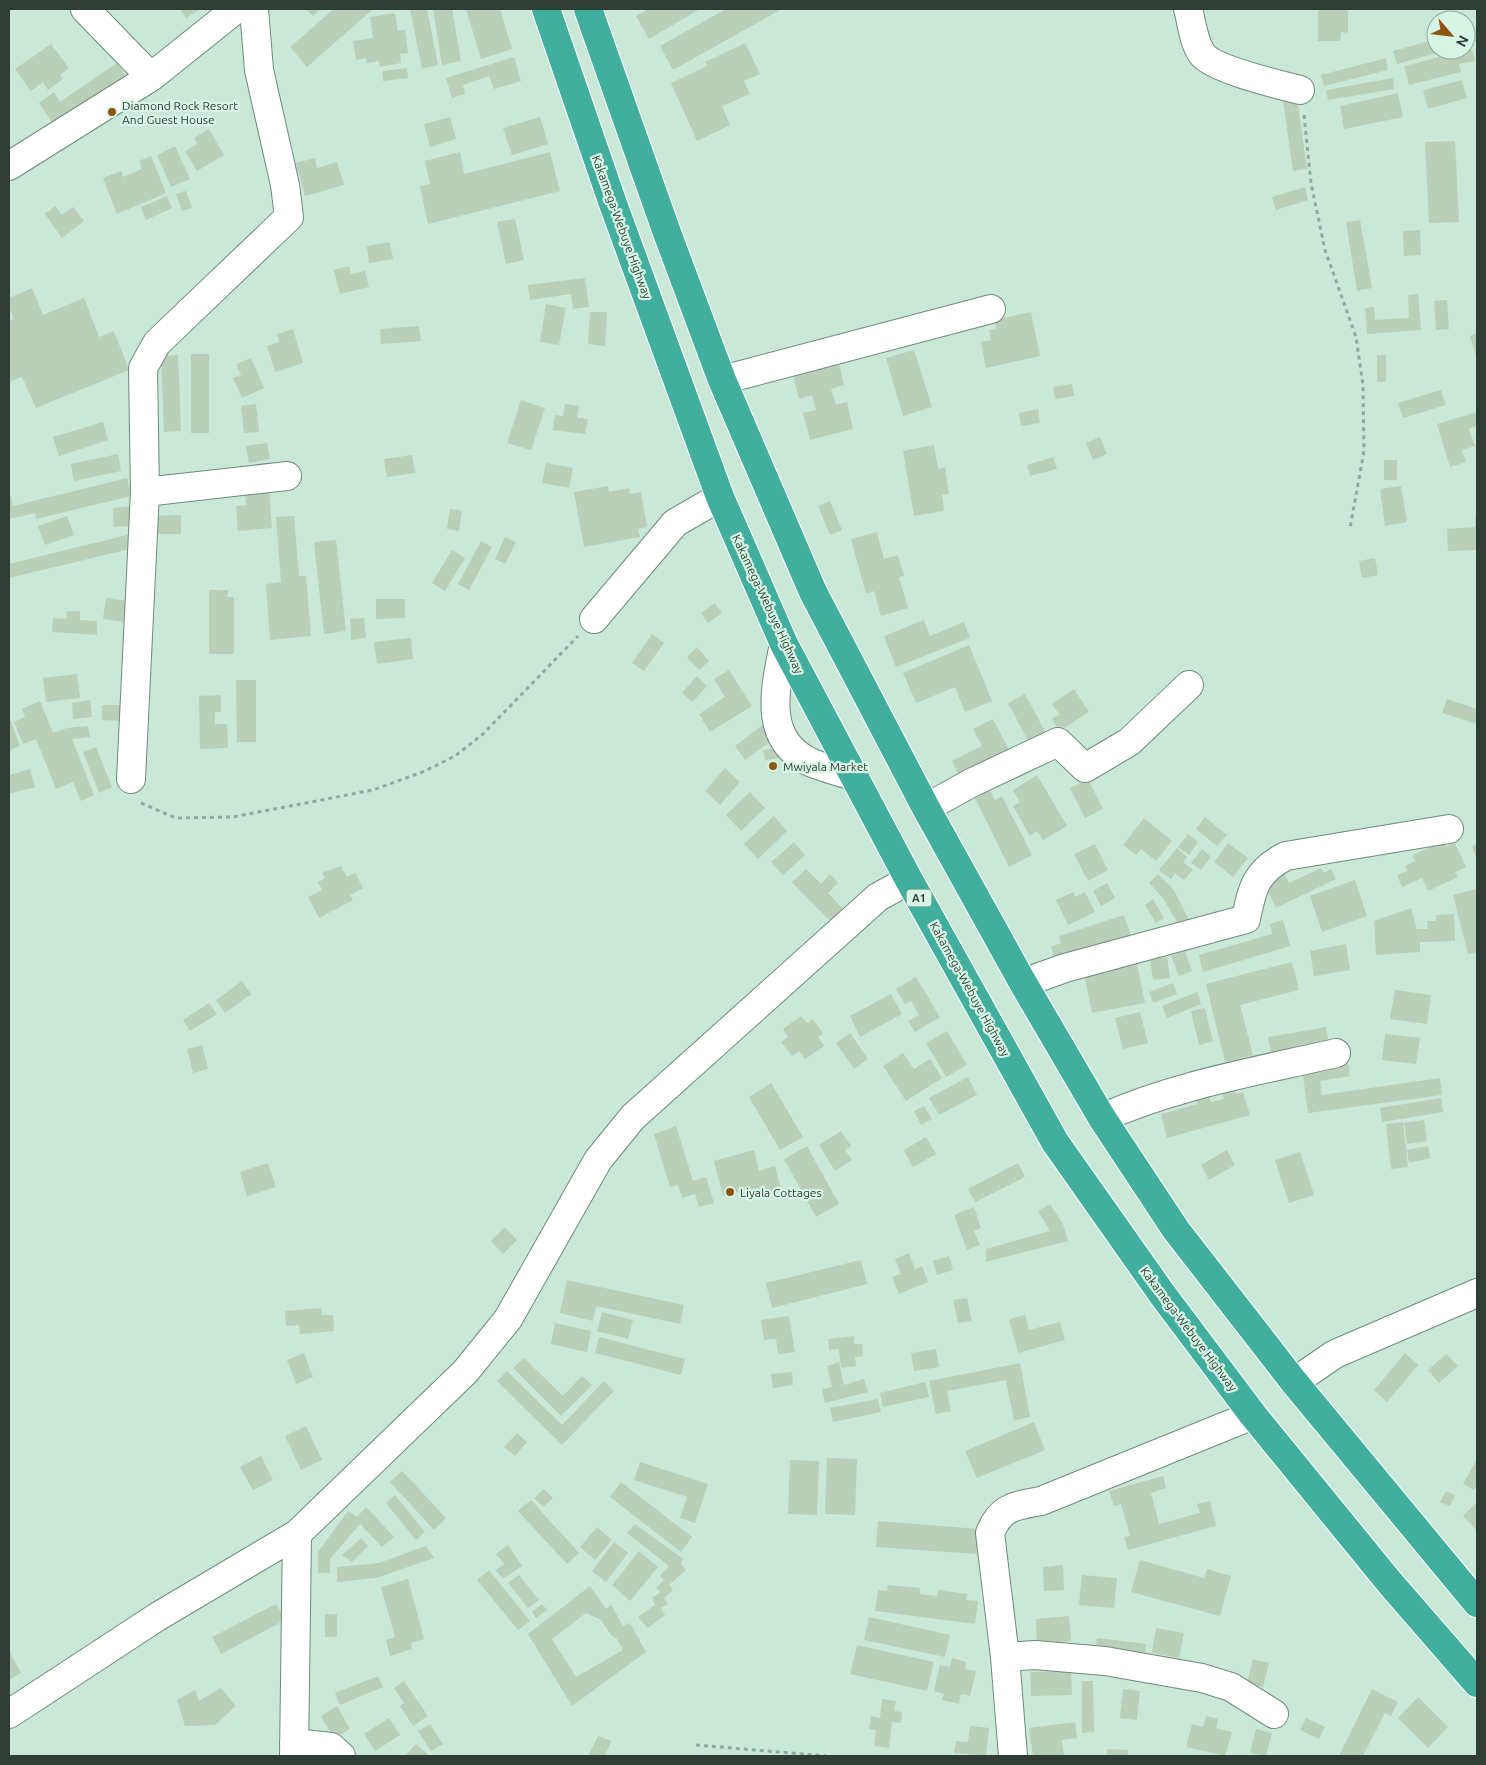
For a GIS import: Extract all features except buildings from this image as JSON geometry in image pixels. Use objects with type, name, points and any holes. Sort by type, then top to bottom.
[{"type":"highway","name":"Kakamega-Webuye Highway","points":[[546,9],[612,201],[720,497],[784,644],[909,880],[1055,1142],[1162,1294],[1253,1414],[1390,1583],[1477,1683]]},
{"type":"highway","points":[[588,9],[666,230],[722,380],[813,592],[926,808],[1023,984],[1102,1118],[1176,1230],[1294,1382],[1477,1603]]},
{"type":"street","points":[[85,9],[151,77]]},
{"type":"street","points":[[9,166],[151,77],[236,9]]},
{"type":"street","points":[[131,779],[146,492],[143,368],[157,343],[289,218],[284,185],[259,70],[254,9]]},
{"type":"street","points":[[1188,9],[1195,39],[1203,55],[1234,72],[1300,90]]},
{"type":"street","points":[[722,380],[991,309]]},
{"type":"street","points":[[146,492],[287,476]]},
{"type":"street","points":[[594,619],[675,523],[720,497]]},
{"type":"street","points":[[784,644],[774,705],[778,724],[784,738],[794,751],[808,761],[854,776]]},
{"type":"street","points":[[926,808],[970,783],[1058,742],[1084,768],[1129,742],[1189,685]]},
{"type":"street","points":[[1023,984],[1065,968],[1246,919],[1251,890],[1260,875],[1270,864],[1286,856],[1449,829]]},
{"type":"street","points":[[9,1714],[157,1616],[297,1534],[465,1372],[508,1319],[598,1160],[633,1117],[878,898],[909,880]]},
{"type":"street","points":[[1102,1118],[1132,1105],[1208,1083],[1336,1053]]},
{"type":"street","points":[[1294,1382],[1335,1354],[1477,1293]]},
{"type":"street","points":[[1013,1756],[1005,1657],[990,1533],[1001,1513],[1011,1507],[1041,1501],[1253,1414]]},
{"type":"street","points":[[297,1534],[294,1616],[294,1750],[331,1747],[341,1756]]},
{"type":"street","points":[[1005,1657],[1035,1655],[1105,1661],[1194,1676],[1231,1688],[1274,1714]]},
{"type":"path","points":[[1300,90],[1307,134],[1311,183],[1325,250],[1356,337],[1363,385],[1364,451],[1350,528]]},
{"type":"path","points":[[131,779],[137,801],[176,818],[233,817],[373,790],[425,771],[455,756],[483,734],[594,619]]},
{"type":"path","points":[[696,1745],[826,1756]]},
{"type":"place","name":"Diamond Rock Resort And Guest House","points":[[112,112]]},
{"type":"place","name":"Mwiyala Market","points":[[773,766]]},
{"type":"place","name":"Liyala Cottages","points":[[730,1192]]}]
